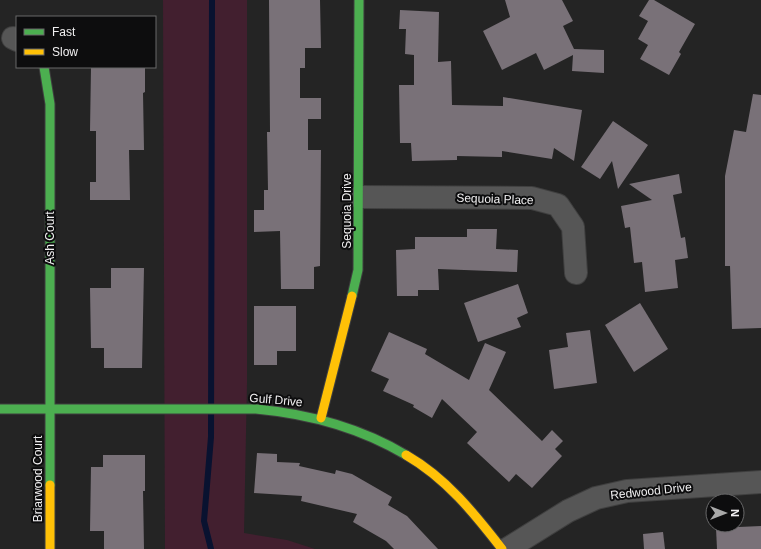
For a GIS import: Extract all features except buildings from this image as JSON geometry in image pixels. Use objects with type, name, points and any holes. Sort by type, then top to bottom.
[{"type":"street","name":"Sequoia Drive","points":[[321,418],[358,270],[359,0]]},
{"type":"street","name":"Ash Court","points":[[44,68],[50,104],[50,409]]},
{"type":"street","name":"Sequoia Place","points":[[359,197],[532,198],[558,205],[573,227],[576,273]]},
{"type":"street","name":"Gulf Drive","points":[[0,409],[198,408],[277,410],[321,418],[371,435],[409,456],[425,467],[459,496],[502,549]]},
{"type":"street","name":"Briarwood Court","points":[[50,409],[50,549]]},
{"type":"street","name":"Redwood Drive","points":[[507,549],[568,511],[596,498],[627,491],[761,482]]},
{"type":"shaded area","points":[[163,0],[247,0],[247,383],[244,533],[287,540],[315,549],[165,549]]},
{"type":"waterway","points":[[211,549],[204,521],[211,437],[212,0]]},
{"type":"traffic: fast","points":[[352,296],[358,270],[359,0]]},
{"type":"traffic: fast","points":[[44,68],[50,104],[50,485]]},
{"type":"traffic: fast","points":[[0,409],[256,409],[276,411],[315,418],[352,429],[388,445],[406,455]]},
{"type":"traffic: slow","points":[[321,418],[352,296]]},
{"type":"traffic: slow","points":[[406,455],[434,474],[447,485],[481,522],[502,549]]},
{"type":"traffic: slow","points":[[50,485],[50,549]]}]
